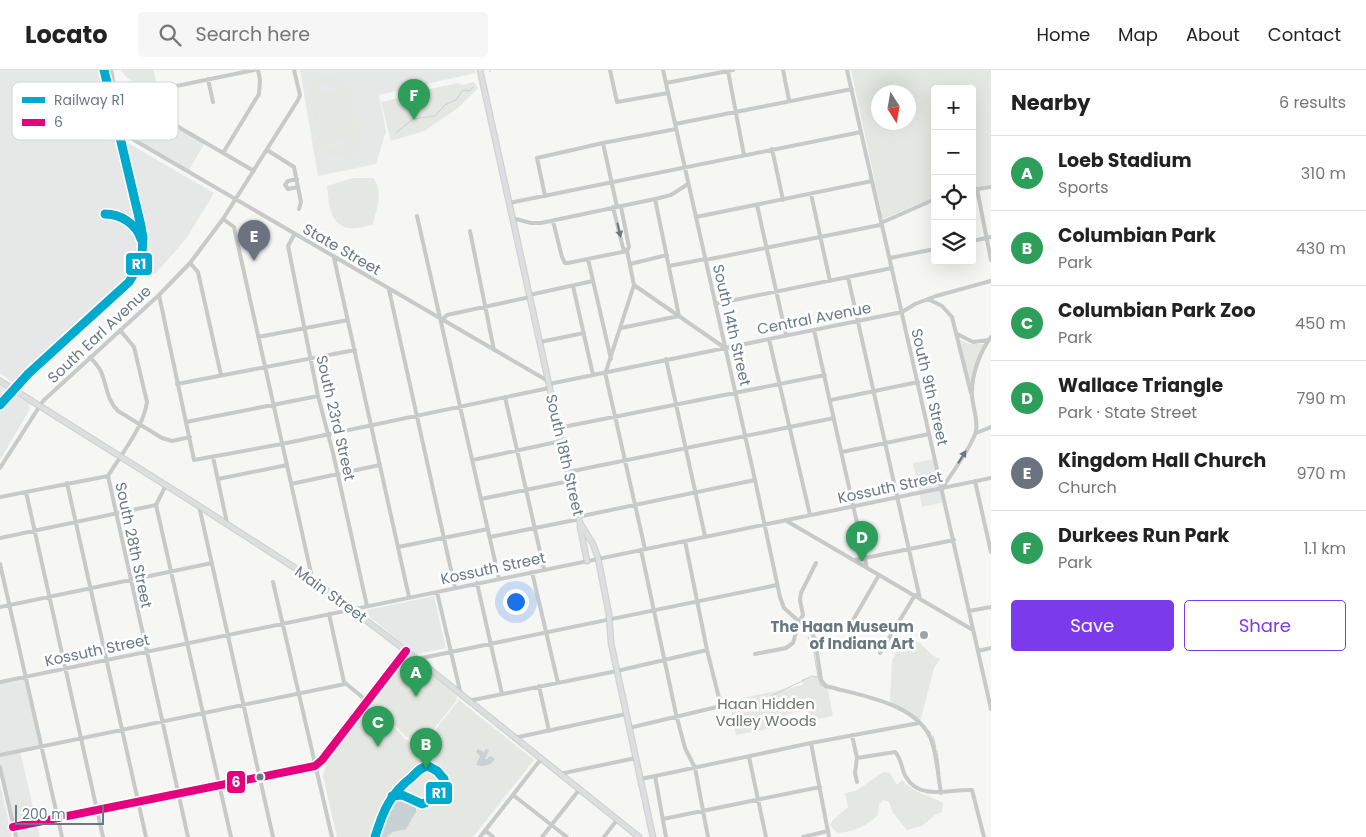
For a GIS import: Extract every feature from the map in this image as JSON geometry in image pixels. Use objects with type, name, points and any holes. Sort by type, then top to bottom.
[{"type":"main road","name":"South 18th Street","points":[[480,70],[578,517],[580,524],[593,544],[598,558],[609,619],[611,643],[652,836]]},
{"type":"main road","name":"Main Street","points":[[0,381],[227,523],[309,577],[417,659],[639,837]]},
{"type":"main road","points":[[580,524],[587,561]]},
{"type":"street","points":[[178,86],[254,70]]},
{"type":"street","points":[[224,153],[259,94],[260,80],[258,70]]},
{"type":"street","name":"South Earl Avenue","points":[[0,468],[39,406],[190,263],[223,219],[300,95],[294,70]]},
{"type":"street","points":[[610,70],[617,102],[668,93]]},
{"type":"street","name":"South 14th Street","points":[[663,70],[756,480],[777,585],[784,608],[815,639],[821,680],[826,686],[895,705],[907,712],[919,723]]},
{"type":"street","points":[[698,70],[699,76]]},
{"type":"street","points":[[666,83],[733,70]]},
{"type":"street","points":[[783,70],[790,100]]},
{"type":"street","name":"South 9th Street","points":[[847,70],[991,709]]},
{"type":"street","points":[[728,71],[744,155]]},
{"type":"street","points":[[208,80],[212,102]]},
{"type":"street","points":[[675,124],[852,89]]},
{"type":"street","points":[[178,126],[254,170]]},
{"type":"street","points":[[545,196],[537,158],[676,129]]},
{"type":"street","points":[[509,203],[861,132]]},
{"type":"street","name":"State Street","points":[[134,140],[549,384]]},
{"type":"street","points":[[603,143],[617,207],[623,248],[627,251]]},
{"type":"street","points":[[772,149],[783,200]]},
{"type":"street","points":[[267,150],[294,167],[301,202],[299,209]]},
{"type":"street","points":[[297,179],[288,181],[285,185],[288,189],[298,187]]},
{"type":"street","points":[[696,217],[872,181]]},
{"type":"street","points":[[512,218],[531,223],[553,221],[671,195],[688,184]]},
{"type":"street","points":[[976,190],[991,188]]},
{"type":"street","points":[[811,194],[830,281]]},
{"type":"street","points":[[976,196],[989,238],[991,260]]},
{"type":"street","points":[[656,199],[678,316]]},
{"type":"street","points":[[669,266],[881,224],[931,201]]},
{"type":"street","points":[[757,205],[786,336]]},
{"type":"street","points":[[617,207],[629,247],[627,251],[634,284],[606,372],[635,505],[664,659],[685,748],[695,768],[708,837]]},
{"type":"street","points":[[417,216],[500,579]]},
{"type":"street","points":[[223,219],[234,227],[311,572],[309,577]]},
{"type":"street","points":[[553,221],[565,263],[627,251]]},
{"type":"street","points":[[470,231],[494,350]]},
{"type":"street","name":"South 23rd Street","points":[[294,235],[288,246],[304,328],[367,606]]},
{"type":"street","points":[[976,240],[989,238]]},
{"type":"street","points":[[890,258],[931,250]]},
{"type":"street","points":[[630,264],[667,255]]},
{"type":"street","points":[[334,257],[409,597]]},
{"type":"street","points":[[588,259],[611,359]]},
{"type":"street","points":[[190,263],[198,272],[221,375]]},
{"type":"street","points":[[715,304],[892,268]]},
{"type":"street","points":[[848,277],[920,599]]},
{"type":"street","name":"Central Avenue","points":[[190,438],[194,460],[282,444],[505,397],[593,374],[902,312],[928,299],[991,281]]},
{"type":"street","points":[[442,320],[447,315],[593,282]]},
{"type":"street","points":[[634,284],[725,348]]},
{"type":"street","points":[[574,286],[593,374]]},
{"type":"street","points":[[389,289],[442,538],[455,588]]},
{"type":"street","points":[[90,357],[100,370],[114,407],[139,425],[167,440],[190,438],[159,294]]},
{"type":"street","points":[[928,299],[942,306],[952,318],[976,412],[976,433],[942,488]]},
{"type":"street","points":[[621,328],[678,316]]},
{"type":"street","points":[[258,337],[348,320]]},
{"type":"street","name":"South 28th Street","points":[[120,330],[134,347],[147,402],[146,410],[139,425],[108,476],[188,837]]},
{"type":"street","points":[[814,330],[867,568]]},
{"type":"street","points":[[540,342],[584,333]]},
{"type":"street","points":[[957,334],[973,342],[990,338]]},
{"type":"street","points":[[972,395],[977,364],[990,338]]},
{"type":"street","points":[[769,339],[810,515]]},
{"type":"street","points":[[177,384],[310,357],[355,350]]},
{"type":"street","points":[[666,359],[705,536]]},
{"type":"street","points":[[558,428],[825,375]]},
{"type":"street","points":[[830,400],[918,382]]},
{"type":"street","points":[[186,422],[318,396]]},
{"type":"street","points":[[505,397],[544,569]]},
{"type":"street","points":[[568,472],[834,418]]},
{"type":"street","points":[[976,433],[991,427]]},
{"type":"street","points":[[842,452],[930,434]]},
{"type":"street","points":[[472,460],[561,441]]},
{"type":"street","points":[[213,457],[227,523]]},
{"type":"street","points":[[291,484],[380,465]]},
{"type":"street","points":[[218,480],[287,466]]},
{"type":"street","points":[[0,497],[108,476]]},
{"type":"street","name":"Kossuth Street","points":[[0,682],[991,478]]},
{"type":"street","points":[[490,538],[575,520],[578,517],[756,480]]},
{"type":"street","points":[[975,481],[991,552]]},
{"type":"street","points":[[482,499],[570,482]]},
{"type":"street","points":[[67,484],[146,837]]},
{"type":"street","points":[[166,485],[156,505],[231,837]]},
{"type":"street","points":[[26,492],[103,837]]},
{"type":"street","points":[[0,538],[156,505]]},
{"type":"street","points":[[199,506],[273,837]]},
{"type":"street","points":[[785,520],[973,630]]},
{"type":"street","points":[[398,547],[488,528]]},
{"type":"street","points":[[855,560],[954,540]]},
{"type":"street","points":[[629,728],[721,706],[707,650],[685,541]]},
{"type":"street","points":[[0,607],[212,563]]},
{"type":"street","points":[[755,654],[786,648],[793,643],[803,615],[800,600],[801,593],[816,563]]},
{"type":"street","points":[[0,564],[62,837]]},
{"type":"street","points":[[532,572],[558,683]]},
{"type":"street","points":[[844,631],[849,627],[879,575]]},
{"type":"street","points":[[273,582],[332,837]]},
{"type":"street","points":[[477,583],[502,694]]},
{"type":"street","points":[[417,659],[777,585]]},
{"type":"street","points":[[437,592],[460,695]]},
{"type":"street","points":[[880,653],[915,595]]},
{"type":"street","points":[[969,611],[991,607]]},
{"type":"street","points":[[329,614],[345,684],[368,701]]},
{"type":"street","points":[[978,650],[991,648]]},
{"type":"street","points":[[468,701],[617,671],[707,650]]},
{"type":"street","points":[[13,826],[260,777],[315,768],[406,651]]},
{"type":"street","points":[[0,755],[345,684]]},
{"type":"street","points":[[539,686],[549,730]]},
{"type":"street","points":[[514,738],[626,714]]},
{"type":"street","points":[[641,779],[810,743],[919,723],[928,734],[932,743],[941,792]]},
{"type":"street","points":[[852,735],[857,758],[855,773],[857,782]]},
{"type":"street","points":[[810,743],[829,837]]},
{"type":"street","points":[[857,758],[895,752],[899,756],[906,778],[922,790],[941,792],[972,790],[984,837]]},
{"type":"street","points":[[749,757],[766,837]]},
{"type":"street","points":[[562,776],[564,773],[636,758]]},
{"type":"street","points":[[480,837],[541,760]]},
{"type":"street","points":[[0,767],[16,837]]},
{"type":"street","points":[[655,776],[666,837]]},
{"type":"street","points":[[663,819],[820,787]]},
{"type":"street","points":[[542,837],[579,790]]},
{"type":"street","points":[[513,795],[567,837]]},
{"type":"street","points":[[604,837],[617,820]]},
{"type":"street","points":[[485,830],[493,837]]},
{"type":"street","points":[[803,837],[828,831]]},
{"type":"shaded area","points":[[0,70],[108,70],[111,82],[12,82],[12,140],[125,140],[214,193],[186,239],[155,274],[139,256],[135,270],[123,285],[15,384],[0,373]]},
{"type":"shaded area","points":[[300,70],[475,70],[475,73],[379,95],[386,131],[376,164],[318,176]]},
{"type":"shaded area","points":[[178,126],[205,142],[188,172],[134,140],[178,140]]},
{"type":"shaded area","points":[[0,386],[29,404],[30,409],[0,460]]},
{"type":"shaded area","points":[[935,459],[945,502],[922,507],[913,463]]},
{"type":"shaded area","points":[[434,596],[446,648],[416,654],[367,615],[367,610]]},
{"type":"shaded area","points":[[25,676],[41,746],[20,751],[40,837],[16,837],[0,767],[0,682]]},
{"type":"shaded area","points":[[478,749],[484,752],[486,749],[489,750],[485,759],[491,756],[495,759],[486,765],[476,765],[480,756],[476,752]]},
{"type":"shaded area","points":[[0,784],[12,837],[0,837]]},
{"type":"shaded area","points":[[394,799],[396,801],[401,799],[409,801],[416,807],[416,812],[406,829],[394,832],[387,837],[378,837],[386,811]]},
{"type":"green space","points":[[121,70],[153,70],[156,82],[134,82],[124,75]]},
{"type":"green space","points":[[851,70],[991,70],[991,187],[976,189],[976,85],[931,85],[931,199],[883,219]]},
{"type":"green space","points":[[332,77],[344,82],[348,81],[361,142],[343,156],[330,154],[326,151],[321,145],[318,135],[311,92],[317,81]],"holes":[[[332,81],[339,84],[343,89],[316,95],[326,141],[319,123],[315,96],[317,89]],[[354,137],[350,146],[342,151],[335,151],[327,143]]]},
{"type":"green space","points":[[474,82],[478,88],[458,108],[424,131],[391,141],[381,102],[416,94],[416,92],[458,83],[463,85]]},
{"type":"green space","points":[[353,178],[373,178],[376,183],[379,194],[373,225],[358,228],[342,226],[331,212],[327,186]]},
{"type":"green space","points":[[960,340],[970,344],[984,344],[972,384],[970,384]]},
{"type":"green space","points":[[905,637],[920,643],[932,655],[940,659],[934,668],[920,722],[907,711],[890,702],[892,660]]},
{"type":"green space","points":[[407,658],[457,696],[457,700],[430,734],[415,739],[406,737],[382,712],[371,705]]},
{"type":"green space","name":"Haan Hidden Valley Woods","points":[[819,676],[822,684],[828,690],[833,716],[814,720],[813,715],[809,715],[807,710],[787,714],[789,725],[736,735],[730,707],[741,705],[744,702],[743,698],[803,685],[802,679]]},
{"type":"green space","points":[[459,700],[534,760],[473,837],[337,837],[323,776],[326,763],[361,718],[368,705],[386,717],[404,738],[413,745],[418,744],[421,740],[428,739]]},
{"type":"green space","points":[[883,772],[890,773],[897,785],[902,780],[916,791],[943,803],[942,812],[935,815],[922,826],[907,830],[893,813],[889,802],[883,800],[879,805],[878,815],[869,822],[854,830],[837,833],[830,825],[848,807],[845,793],[856,791]]},
{"type":"waterway","points":[[396,133],[413,119],[435,116],[445,105],[456,100],[463,90],[470,91],[473,87]]},
{"type":"waterway","points":[[808,637],[813,646],[818,677]]},
{"type":"waterway","points":[[763,712],[769,697],[812,676],[818,677],[821,685],[826,688]]},
{"type":"waterway","points":[[894,704],[900,707]]},
{"type":"waterway","points":[[903,709],[910,713]]},
{"type":"waterway","points":[[926,728],[931,733]]},
{"type":"waterway","points":[[933,736],[936,748]]},
{"type":"waterway","points":[[937,750],[940,774]]},
{"type":"rail line","name":"R1","points":[[104,70],[107,82]]},
{"type":"rail line","name":"R1","points":[[0,405],[28,374],[129,282],[138,267],[142,254],[143,238],[121,140]]},
{"type":"rail line","name":"R1","points":[[105,214],[117,216],[132,224],[141,239]]},
{"type":"rail line","name":"R1","points":[[375,837],[388,804],[393,797],[398,790],[404,783],[419,770],[428,766],[437,771],[444,779],[442,788],[437,795],[430,801],[422,804],[402,795],[392,796]]},
{"type":"transit line","name":"6","points":[[13,827],[315,766],[322,760],[406,651]]},
{"type":"place","name":"Durkees Run Park","points":[[414,120]]},
{"type":"place","name":"Kingdom Hall Church","points":[[254,261]]},
{"type":"place","name":"Wallace Triangle","points":[[862,562]]},
{"type":"place","name":"The Haan Museum of Indiana Art","points":[[924,635]]},
{"type":"place","name":"Loeb Stadium","points":[[416,697]]},
{"type":"place","name":"Columbian Park Zoo","points":[[378,747]]},
{"type":"place","name":"Columbian Park","points":[[426,769]]}]
